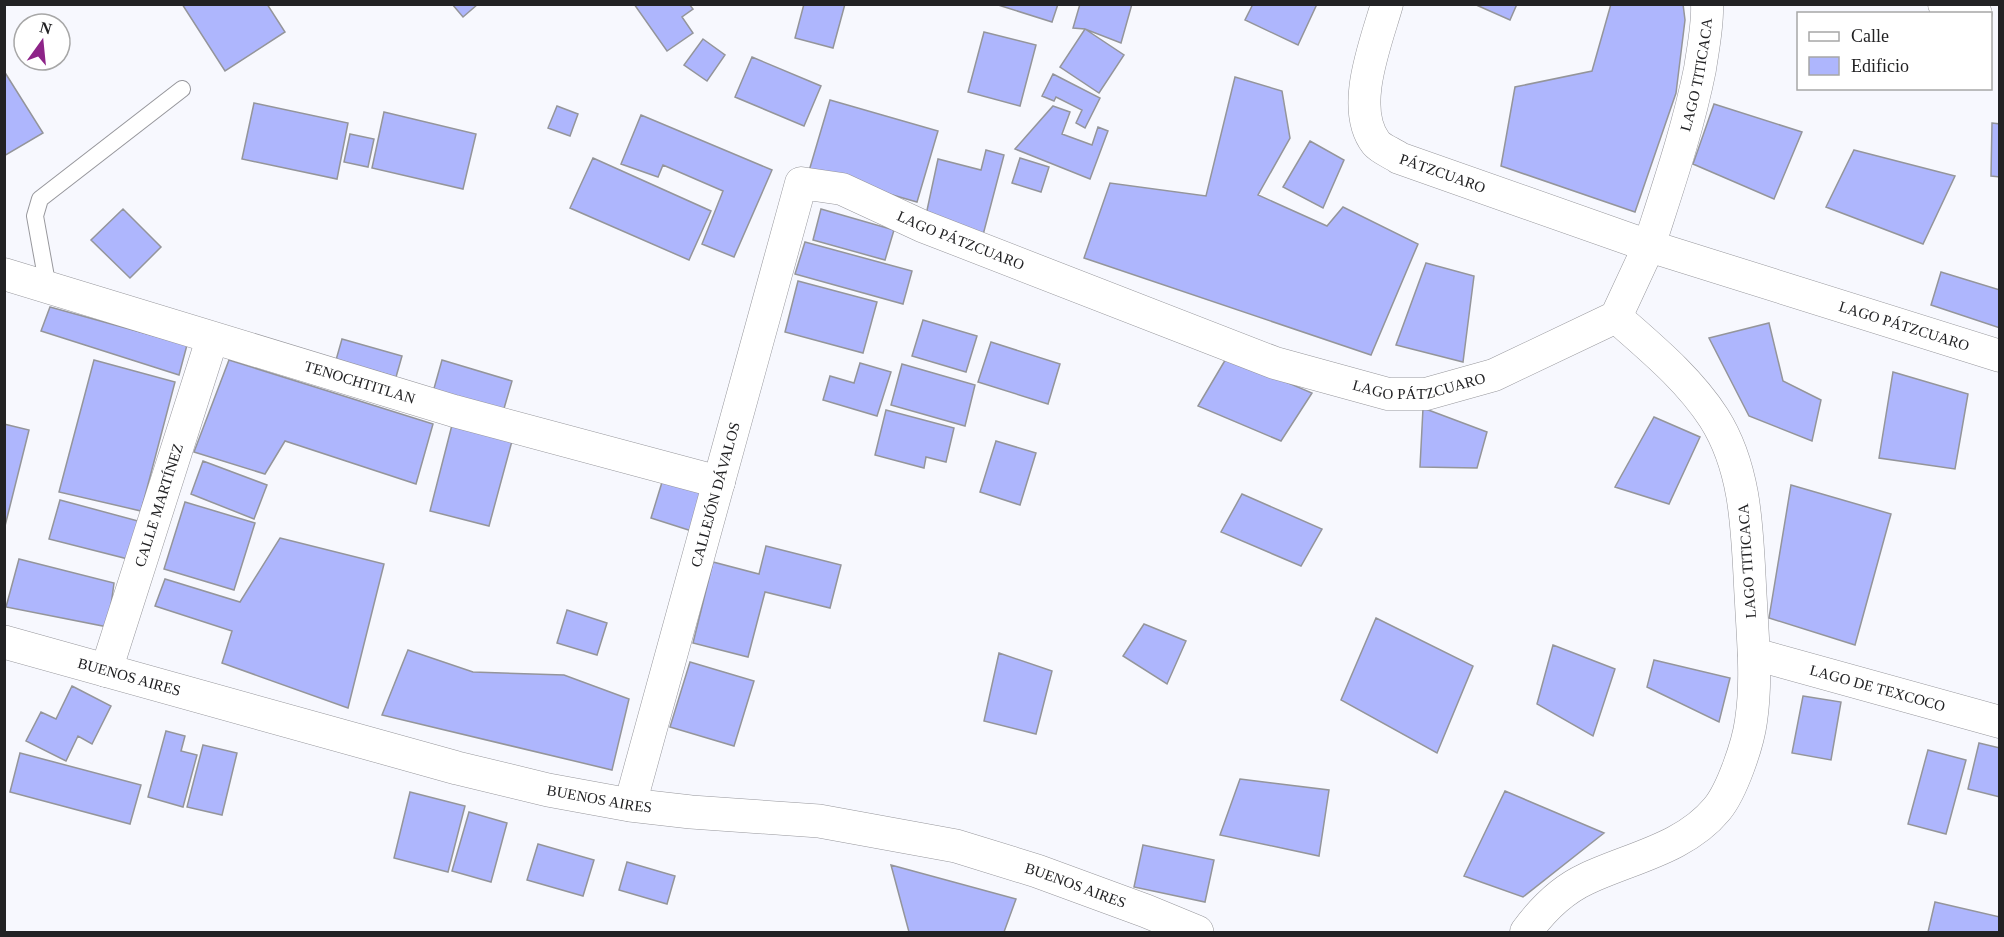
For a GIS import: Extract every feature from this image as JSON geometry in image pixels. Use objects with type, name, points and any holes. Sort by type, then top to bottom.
[{"type":"street","name":"PÁTZCUARO","points":[[1387,4],[1364,92],[1365,124],[1377,144],[1399,158],[1649,246]]},
{"type":"street","name":"LAGO TITICACA","points":[[1649,246],[1675,167],[1695,93],[1702,58],[1707,4]]},
{"type":"street","points":[[1944,4],[1970,12]]},
{"type":"street","name":"LAGO PÁTZCUARO","points":[[801,183],[842,189],[922,226],[1275,363],[1388,394],[1426,394],[1494,375],[1616,317]]},
{"type":"street","name":"CALLEJÓN DÁVALOS","points":[[630,805],[801,183]]},
{"type":"street","points":[[1616,317],[1649,246]]},
{"type":"street","name":"LAGO PÁTZCUARO","points":[[1649,246],[2000,356]]},
{"type":"street","name":"TENOCHTITLAN","points":[[4,274],[454,411],[719,482]]},
{"type":"street","name":"LAGO TITICACA","points":[[1526,933],[1538,915],[1556,897],[1585,879],[1620,866],[1690,834],[1718,808],[1736,773],[1751,720],[1754,654],[1746,515],[1734,460],[1714,418],[1676,370],[1616,317]]},
{"type":"street","name":"CALLE MARTÍNEZ","points":[[106,671],[212,339]]},
{"type":"street","name":"BUENOS AIRES","points":[[4,642],[457,768],[548,790],[691,813],[819,821],[956,846],[1037,871],[1146,911],[1197,933]]},
{"type":"street","name":"LAGO DE TEXCOCO","points":[[1754,654],[2000,722]]},
{"type":"lane","points":[[48,288],[35,216],[40,199],[182,89]]},
{"type":"building","points":[[182,4],[267,4],[285,32],[225,71]]},
{"type":"building","points":[[452,4],[478,4],[463,17]]},
{"type":"building","points":[[634,4],[689,4],[693,9],[682,17],[693,33],[667,51]]},
{"type":"building","points":[[804,4],[845,4],[833,48],[795,38]]},
{"type":"building","points":[[995,4],[1058,4],[1052,22]]},
{"type":"building","points":[[1080,4],[1132,4],[1121,43],[1085,29],[1073,28]]},
{"type":"building","points":[[1253,4],[1317,4],[1298,45],[1245,20]]},
{"type":"building","points":[[1474,4],[1517,4],[1510,20]]},
{"type":"building","points":[[1611,4],[1683,4],[1685,20],[1676,93],[1635,212],[1501,166],[1515,87],[1592,71]]},
{"type":"building","points":[[1085,29],[1124,55],[1099,93],[1060,67]]},
{"type":"building","points":[[984,32],[1036,45],[1020,106],[968,92]]},
{"type":"building","points":[[703,39],[725,55],[707,81],[684,65]]},
{"type":"building","points":[[752,57],[821,86],[804,126],[735,97]]},
{"type":"building","points":[[4,71],[43,133],[4,156]]},
{"type":"building","points":[[1053,74],[1100,98],[1085,128],[1076,123],[1082,110],[1056,97],[1054,101],[1042,96]]},
{"type":"building","points":[[1235,77],[1282,91],[1290,138],[1258,195],[1327,226],[1343,207],[1418,244],[1371,355],[1084,258],[1110,183],[1206,196]]},
{"type":"building","points":[[830,100],[938,131],[917,202],[809,171]]},
{"type":"building","points":[[254,103],[348,123],[337,179],[242,159]]},
{"type":"building","points":[[1714,104],[1802,132],[1774,199],[1693,164]]},
{"type":"building","points":[[557,106],[578,114],[570,136],[548,128]]},
{"type":"building","points":[[1053,106],[1070,112],[1062,134],[1092,145],[1098,127],[1108,131],[1090,179],[1015,149]]},
{"type":"building","points":[[384,112],[476,134],[463,189],[372,168]]},
{"type":"building","points":[[641,115],[772,170],[734,257],[702,244],[723,191],[663,165],[658,177],[621,164]]},
{"type":"building","points":[[1992,123],[2000,124],[2000,177],[1991,176]]},
{"type":"building","points":[[350,134],[374,139],[368,167],[344,162]]},
{"type":"building","points":[[1310,141],[1344,160],[1323,208],[1283,187]]},
{"type":"building","points":[[986,150],[1004,155],[983,235],[926,215],[938,159],[981,170]]},
{"type":"building","points":[[1854,150],[1955,176],[1923,244],[1826,207]]},
{"type":"building","points":[[593,158],[711,211],[689,260],[570,208]]},
{"type":"building","points":[[1020,158],[1049,167],[1041,192],[1012,183]]},
{"type":"building","points":[[123,209],[161,247],[130,278],[91,240]]},
{"type":"building","points":[[821,209],[894,230],[885,260],[813,240]]},
{"type":"building","points":[[805,242],[912,271],[903,304],[795,274]]},
{"type":"building","points":[[1426,263],[1474,276],[1463,362],[1396,345]]},
{"type":"building","points":[[1941,272],[2000,290],[2000,328],[1931,305]]},
{"type":"building","points":[[798,281],[877,302],[863,353],[785,332]]},
{"type":"building","points":[[50,307],[187,345],[179,375],[41,331]]},
{"type":"building","points":[[923,320],[977,336],[966,372],[912,356]]},
{"type":"building","points":[[1769,323],[1783,381],[1821,400],[1812,441],[1749,416],[1709,338]]},
{"type":"building","points":[[342,339],[402,356],[396,377],[336,360]]},
{"type":"building","points":[[991,342],[1060,364],[1048,404],[978,382]]},
{"type":"building","points":[[1227,357],[1312,393],[1281,441],[1198,406]]},
{"type":"building","points":[[94,360],[175,382],[141,511],[59,492]]},
{"type":"building","points":[[229,360],[433,424],[416,484],[285,441],[265,474],[194,452]]},
{"type":"building","points":[[442,360],[512,381],[503,412],[433,392]]},
{"type":"building","points":[[860,363],[891,372],[877,416],[823,400],[830,376],[854,383]]},
{"type":"building","points":[[902,364],[975,385],[965,426],[891,405]]},
{"type":"building","points":[[1893,372],[1968,394],[1955,469],[1879,458]]},
{"type":"building","points":[[1423,408],[1487,432],[1477,468],[1420,467]]},
{"type":"building","points":[[886,410],[954,428],[946,462],[926,457],[924,468],[875,455]]},
{"type":"building","points":[[1654,417],[1700,437],[1669,504],[1615,487]]},
{"type":"building","points":[[4,424],[29,430],[4,530]]},
{"type":"building","points":[[452,425],[512,441],[489,526],[430,511]]},
{"type":"building","points":[[996,441],[1036,453],[1020,505],[980,492]]},
{"type":"building","points":[[203,461],[267,485],[254,519],[191,494]]},
{"type":"building","points":[[663,479],[710,494],[698,533],[651,518]]},
{"type":"building","points":[[1791,485],[1891,514],[1855,645],[1769,618]]},
{"type":"building","points":[[1242,494],[1322,529],[1301,566],[1221,532]]},
{"type":"building","points":[[60,500],[138,521],[128,559],[49,539]]},
{"type":"building","points":[[185,502],[255,523],[234,590],[164,569]]},
{"type":"building","points":[[280,538],[384,564],[348,708],[222,663],[232,631],[155,606],[165,579],[240,602]]},
{"type":"building","points":[[766,546],[841,565],[830,608],[765,592],[748,657],[693,643],[713,562],[759,574]]},
{"type":"building","points":[[19,559],[114,583],[108,627],[6,607]]},
{"type":"building","points":[[567,610],[607,623],[597,655],[557,643]]},
{"type":"building","points":[[1376,618],[1473,666],[1437,753],[1341,700]]},
{"type":"building","points":[[1144,624],[1186,641],[1167,684],[1123,656]]},
{"type":"building","points":[[1553,645],[1615,669],[1593,736],[1537,704]]},
{"type":"building","points":[[408,650],[473,672],[564,675],[629,699],[612,770],[382,715]]},
{"type":"building","points":[[999,653],[1052,671],[1036,734],[984,721]]},
{"type":"building","points":[[1654,660],[1730,678],[1719,722],[1647,687]]},
{"type":"building","points":[[690,662],[754,681],[734,746],[670,727]]},
{"type":"building","points":[[72,686],[111,706],[92,744],[78,736],[66,761],[26,741],[41,712],[56,719]]},
{"type":"building","points":[[1803,696],[1841,702],[1831,760],[1792,753]]},
{"type":"building","points":[[166,731],[185,736],[181,751],[197,755],[183,807],[148,797]]},
{"type":"building","points":[[1979,743],[2000,748],[2000,797],[1968,789]]},
{"type":"building","points":[[203,745],[237,753],[222,815],[187,807]]},
{"type":"building","points":[[1928,750],[1966,760],[1946,834],[1908,824]]},
{"type":"building","points":[[20,753],[141,785],[130,824],[10,792]]},
{"type":"building","points":[[1240,779],[1329,790],[1319,856],[1220,835]]},
{"type":"building","points":[[1505,791],[1604,833],[1523,897],[1464,876]]},
{"type":"building","points":[[410,792],[465,806],[448,872],[394,858]]},
{"type":"building","points":[[469,812],[507,823],[491,882],[452,871]]},
{"type":"building","points":[[538,844],[594,860],[583,896],[527,880]]},
{"type":"building","points":[[1143,845],[1214,860],[1205,902],[1134,887]]},
{"type":"building","points":[[627,862],[675,876],[667,904],[619,890]]},
{"type":"building","points":[[891,865],[1016,899],[1004,932],[909,932]]},
{"type":"building","points":[[1935,902],[2000,917],[2000,932],[1928,932]]}]
